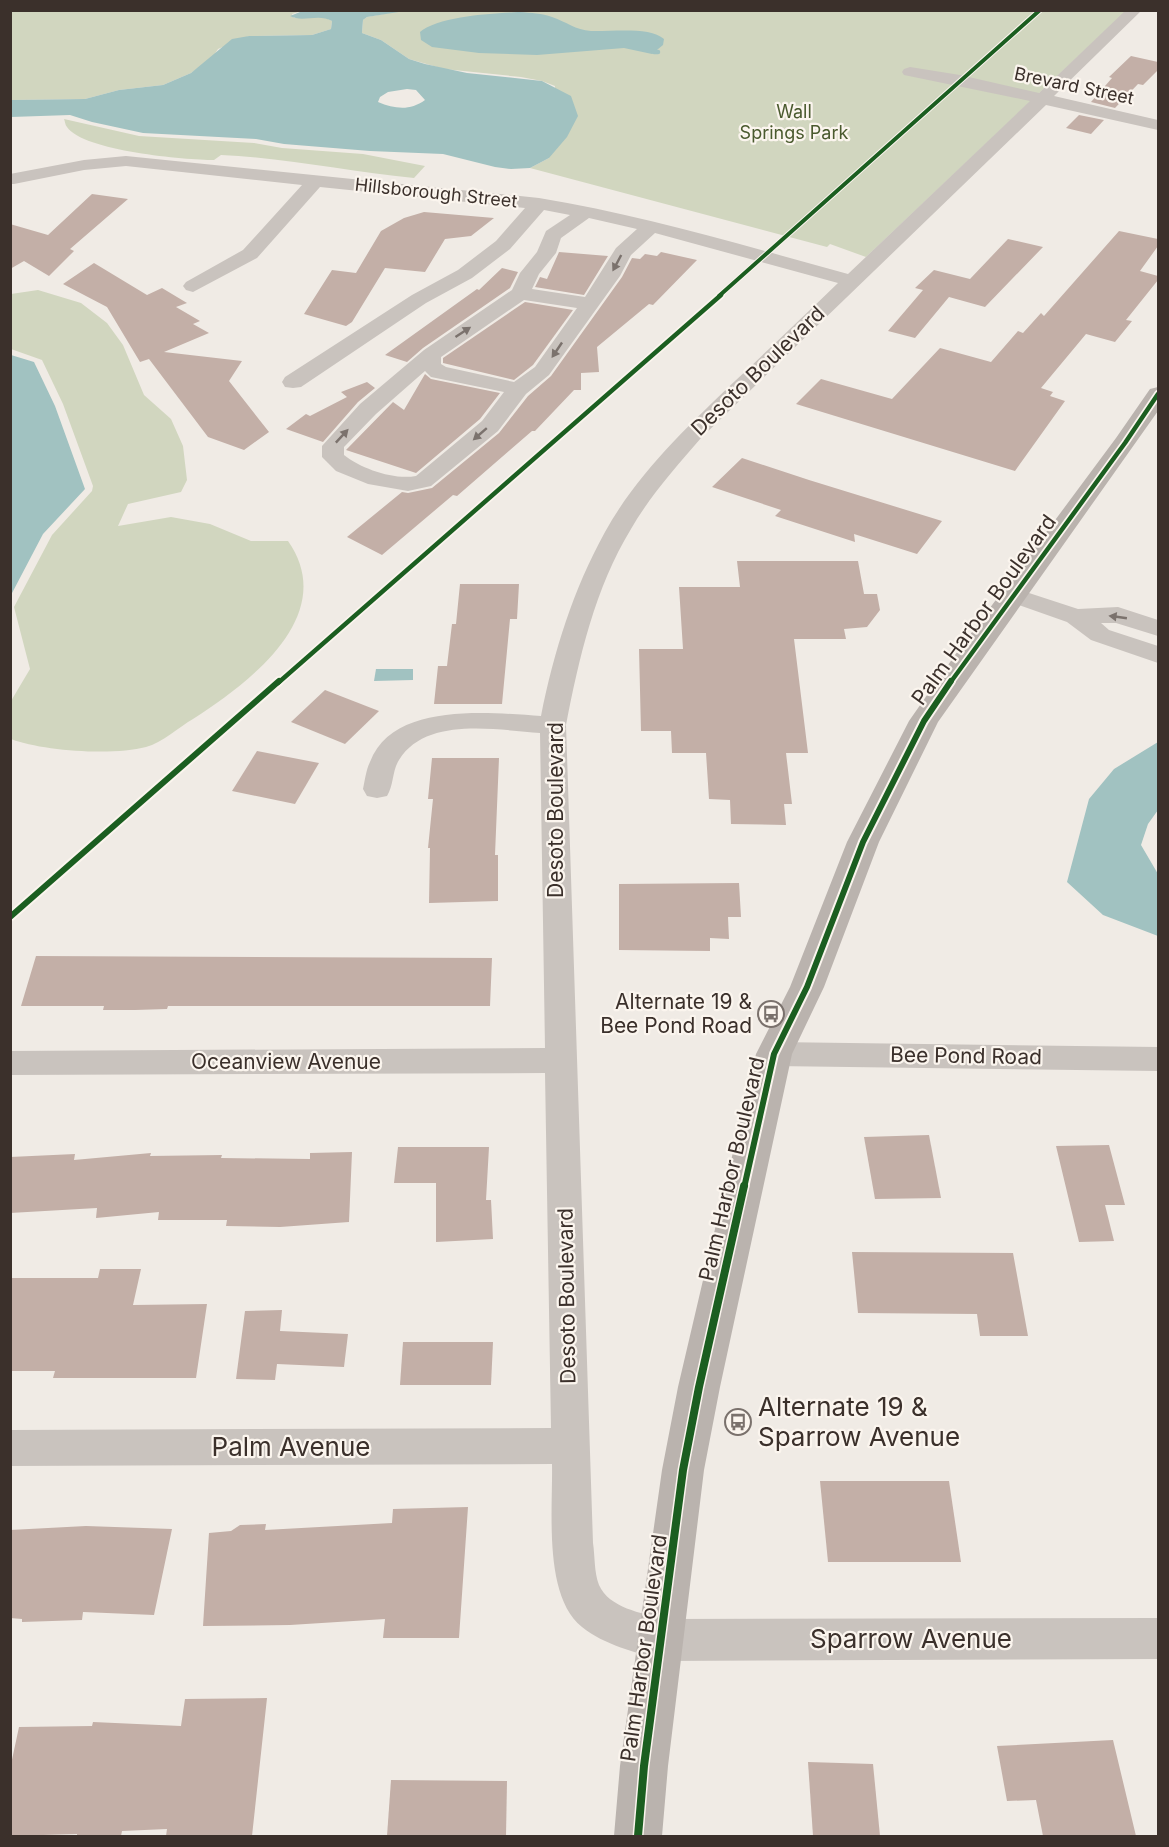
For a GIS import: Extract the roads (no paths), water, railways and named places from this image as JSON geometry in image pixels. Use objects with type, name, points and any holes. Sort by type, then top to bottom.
[{"type":"main road","name":"Palm Harbor Boulevard","points":[[638,1836],[644,1766],[663,1640],[687,1449],[774,1054],[807,987],[863,842],[924,722],[1158,394]]},
{"type":"street","name":"Desoto Boulevard","points":[[663,1640],[616,1624],[592,1612],[580,1592],[573,1543],[555,855],[554,725],[567,657],[579,617],[618,530],[646,489],[693,433],[1135,10]]},
{"type":"street","name":"Brevard Street","points":[[910,72],[960,80],[1158,124]]},
{"type":"street","name":"Hillsborough Street","points":[[14,179],[84,165],[126,161],[539,204],[587,211],[651,226],[851,281]]},
{"type":"street","points":[[193,286],[250,254],[315,181]]},
{"type":"street","points":[[293,382],[419,299],[465,274],[503,246],[539,204]]},
{"type":"street","points":[[587,211],[553,235],[546,253],[530,273],[520,293],[431,354],[368,408],[333,446],[333,457],[344,466],[376,479],[408,484],[423,481],[490,426],[518,389],[543,371],[588,304],[610,276],[623,252],[651,226]]},
{"type":"street","points":[[520,293],[588,304]]},
{"type":"street","points":[[431,354],[429,363],[439,372],[518,389]]},
{"type":"street","points":[[1014,595],[1076,617],[1100,635],[1158,655]]},
{"type":"street","points":[[1076,617],[1118,615],[1158,628]]},
{"type":"street","points":[[1100,635],[1114,655],[1158,671]]},
{"type":"street","points":[[377,789],[382,763],[397,744],[413,731],[429,724],[451,722],[554,725]]},
{"type":"street","name":"Bee Pond Road","points":[[774,1054],[1158,1059]]},
{"type":"street","name":"Oceanview Avenue","points":[[10,1063],[562,1060]]},
{"type":"street","name":"Palm Avenue","points":[[10,1448],[571,1446]]},
{"type":"street","name":"Sparrow Avenue","points":[[663,1640],[1158,1639]]},
{"type":"water","points":[[305,10],[405,11],[367,17],[363,20],[362,33],[381,40],[409,59],[425,64],[467,73],[542,81],[571,96],[578,116],[567,137],[549,158],[530,168],[511,169],[443,154],[370,151],[284,144],[256,139],[143,133],[70,115],[11,117],[11,100],[85,99],[119,90],[163,85],[191,73],[232,39],[249,36],[312,35],[331,29],[332,21],[327,19],[300,19],[290,16]],"holes":[[[416,90],[425,100],[414,106],[396,107],[378,102],[380,97],[388,92]]]},
{"type":"water","points":[[520,12],[548,16],[585,30],[649,32],[664,39],[663,45],[652,54],[624,48],[537,55],[479,53],[432,47],[421,40],[420,32],[440,22],[468,16]]},
{"type":"water","points":[[11,355],[34,362],[55,406],[85,489],[43,534],[11,595]]},
{"type":"water","points":[[376,669],[413,669],[413,680],[374,681]]},
{"type":"water","points":[[1158,742],[1158,810],[1148,824],[1141,845],[1158,874],[1158,936],[1103,915],[1067,882],[1089,799],[1114,769]]},
{"type":"place","name":"Alternate 19 & Bee Pond Road","points":[[771,1014]]},
{"type":"place","name":"Alternate 19 & Sparrow Avenue","points":[[738,1422]]},
{"type":"park label","name":"Wall Springs Park","points":[[794,122]]}]
